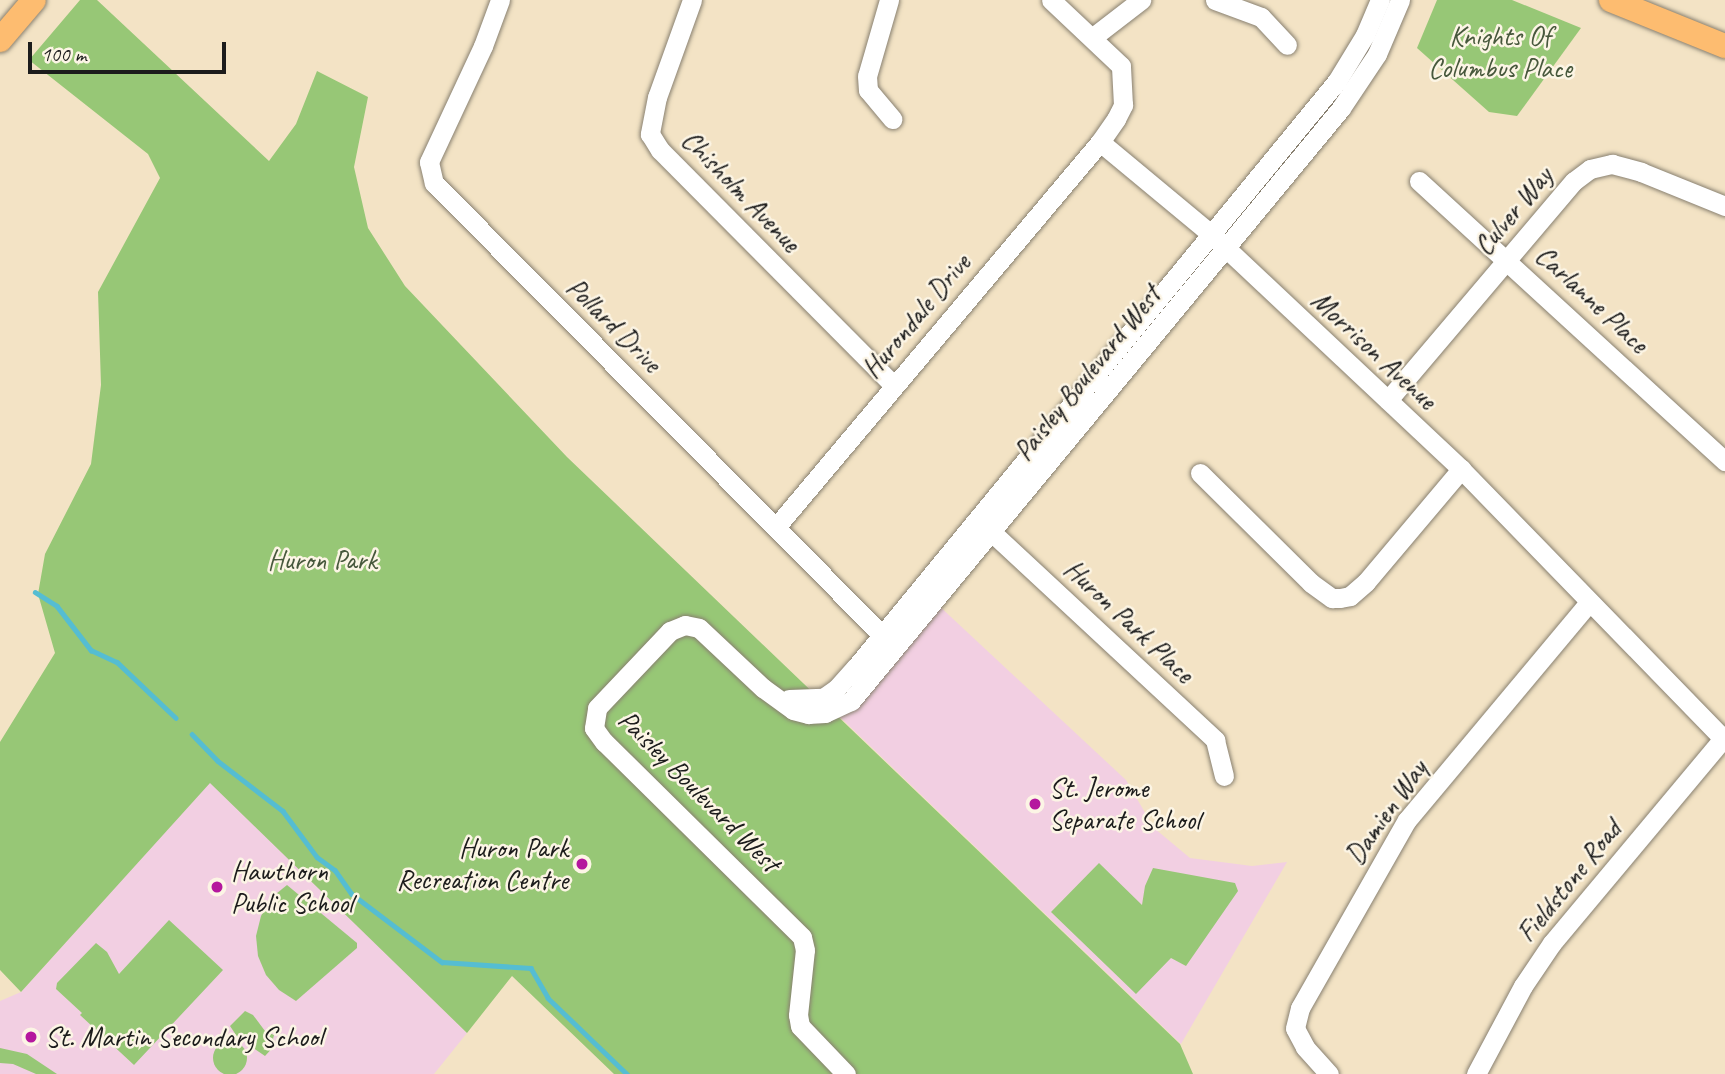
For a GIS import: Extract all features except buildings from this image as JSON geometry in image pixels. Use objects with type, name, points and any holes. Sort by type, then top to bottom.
[{"type":"main road","points":[[0,40],[34,0]]},
{"type":"main road","points":[[1611,0],[1725,46]]},
{"type":"street","name":"Pollard Drive","points":[[500,0],[483,46],[429,162],[434,183],[888,641]]},
{"type":"street","name":"Chisholm Avenue","points":[[692,0],[657,97],[650,134],[660,150],[893,385]]},
{"type":"street","points":[[889,0],[867,76],[868,90],[892,118]]},
{"type":"street","points":[[1051,0],[1121,66],[1123,104],[1100,142]]},
{"type":"street","points":[[1093,37],[1141,0]]},
{"type":"street","points":[[1215,0],[1261,17],[1287,45]]},
{"type":"street","name":"Paisley Boulevard West","points":[[846,1074],[800,1026],[798,1015],[805,950],[795,927],[604,743],[594,728],[595,714],[601,701],[678,626],[699,628],[773,696],[801,712],[835,710],[856,696],[888,641],[977,518],[1338,81],[1365,35],[1380,0]]},
{"type":"street","name":"Paisley Boulevard West","points":[[888,641],[992,532],[1350,97],[1377,54],[1400,0]]},
{"type":"street","name":"Hurondale Drive","points":[[776,527],[1100,142]]},
{"type":"street","name":"Morrison Avenue","points":[[1100,142],[1211,234],[1461,469],[1724,737]]},
{"type":"street","name":"Culver Way","points":[[1388,400],[1510,261],[1574,181],[1590,169],[1612,164],[1641,172],[1725,206]]},
{"type":"street","name":"Carlanne Place","points":[[1419,181],[1510,261],[1725,461]]},
{"type":"street","points":[[1200,473],[1311,583],[1332,598],[1340,598],[1350,596],[1366,582],[1461,469]]},
{"type":"street","name":"Huron Park Place","points":[[977,518],[1215,740],[1224,776]]},
{"type":"street","name":"Damien Way","points":[[1329,1074],[1305,1047],[1295,1028],[1300,1008],[1407,820],[1589,602]]},
{"type":"street","name":"Fieldstone Road","points":[[1476,1074],[1523,986],[1552,943],[1724,737]]},
{"type":"shaded area","name":"St. Jerome Separate School","points":[[936,603],[1126,780],[1154,828],[1190,858],[1252,866],[1287,862],[1181,1044],[840,717],[869,688]]},
{"type":"shaded area","name":"Hawthorn Public School","points":[[210,782],[467,1033],[434,1074],[0,1074],[0,1001],[21,992]]},
{"type":"green space","name":"Huron Park","points":[[80,0],[97,0],[269,161],[296,124],[317,71],[368,97],[354,167],[368,228],[405,286],[567,457],[1180,1044],[1193,1074],[614,1074],[512,976],[467,1033],[210,783],[21,992],[0,970],[0,742],[55,653],[38,594],[45,554],[91,464],[101,385],[98,292],[160,178],[148,154],[29,60]]},
{"type":"green space","name":"Knights Of Columbus Place","points":[[1437,0],[1512,0],[1581,28],[1517,116],[1489,112],[1417,48]]},
{"type":"green space","points":[[1099,863],[1142,905],[1145,886],[1153,868],[1235,883],[1238,891],[1186,966],[1171,958],[1136,994],[1051,912]]},
{"type":"green space","points":[[287,885],[357,943],[357,948],[296,1001],[279,990],[266,975],[258,956],[256,936],[261,916],[271,898]]},
{"type":"green space","points":[[169,920],[223,970],[134,1065],[80,1015],[82,1013],[56,989],[57,983],[96,943],[107,952],[119,974]]},
{"type":"green space","points":[[245,1011],[253,1015],[265,1031],[274,1035],[273,1039],[277,1043],[265,1056],[252,1047],[254,1045],[249,1040],[238,1038],[230,1026]]},
{"type":"green space","points":[[230,1041],[242,1046],[247,1058],[242,1070],[230,1075],[218,1070],[213,1058],[218,1046]]},
{"type":"green space","points":[[0,1048],[27,1054],[57,1074],[36,1074],[13,1064],[0,1063]]},
{"type":"waterway","points":[[35,592],[57,606],[91,650],[117,662],[176,718]]},
{"type":"waterway","points":[[192,734],[218,761],[283,811],[317,857],[335,870],[352,894],[442,962],[531,968],[548,998],[627,1074]]},
{"type":"place","name":"St. Jerome Separate School","points":[[1035,804]]},
{"type":"place","name":"Huron Park Recreation Centre","points":[[582,864]]},
{"type":"place","name":"Hawthorn Public School","points":[[217,887]]},
{"type":"place","name":"St. Martin Secondary School","points":[[31,1037]]}]
